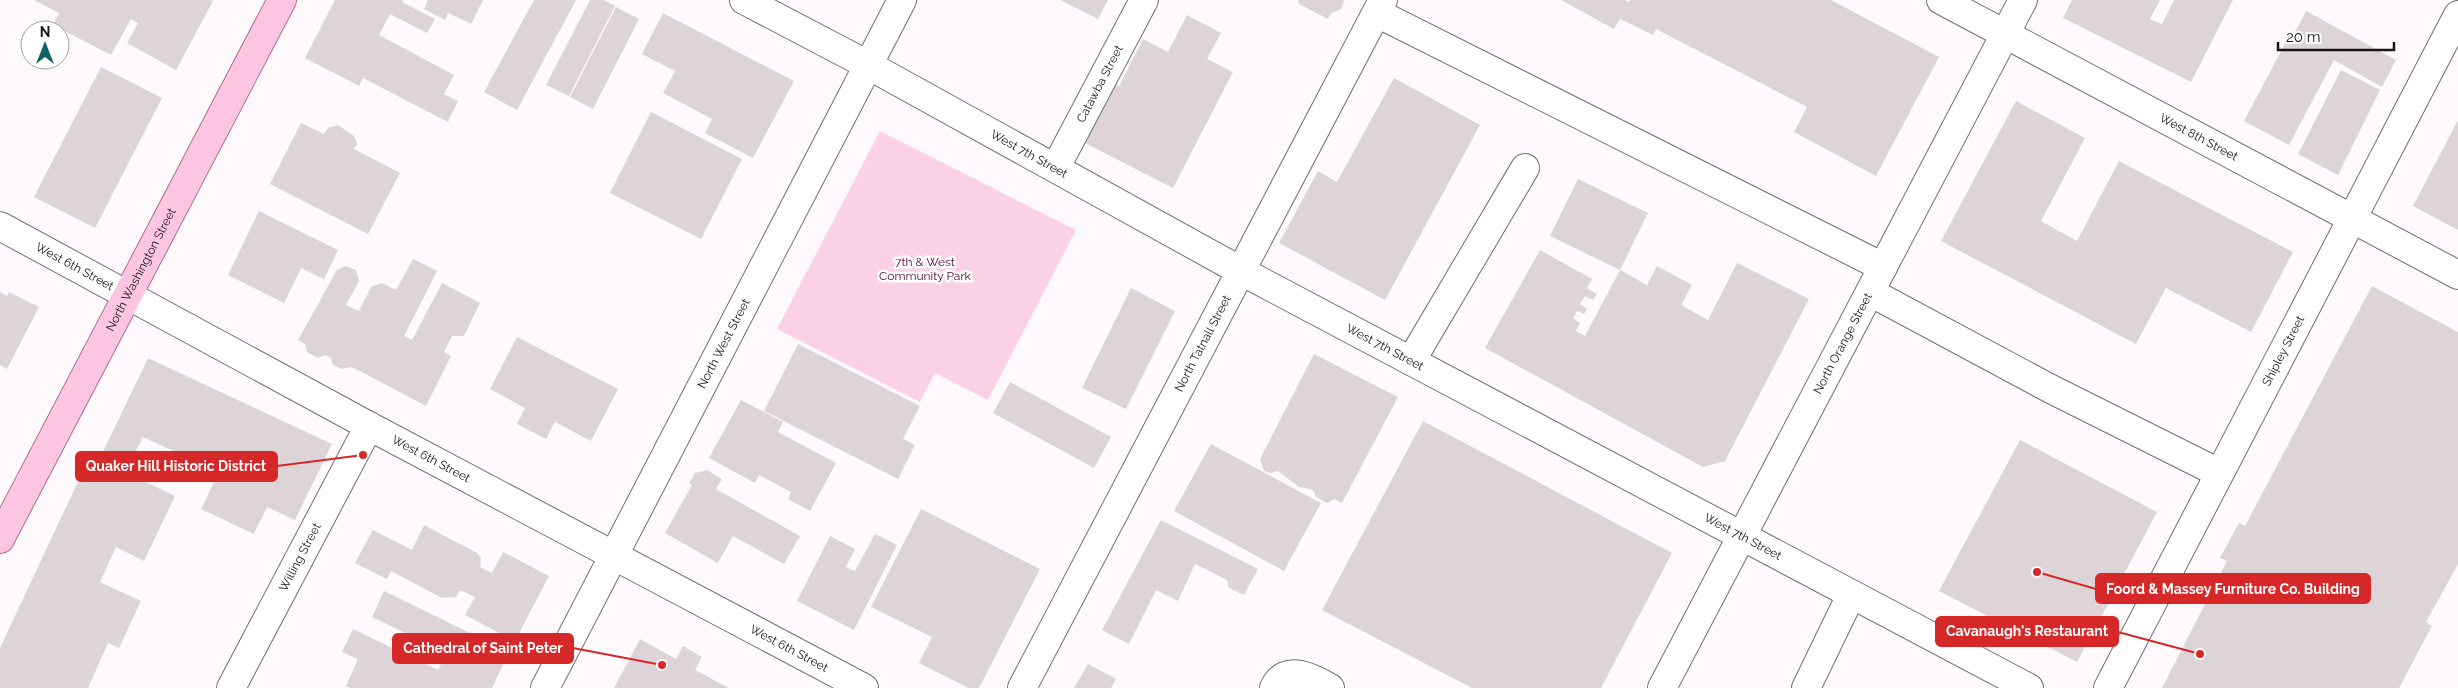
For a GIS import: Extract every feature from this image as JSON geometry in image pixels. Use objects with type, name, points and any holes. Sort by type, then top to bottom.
[{"type":"main road","name":"North Washington Street","points":[[0,539],[282,0]]},
{"type":"street","name":"West 7th Street","points":[[744,0],[868,64],[1241,271],[2029,688]]},
{"type":"street","name":"North West Street","points":[[545,688],[902,0]]},
{"type":"street","name":"Catawba Street","points":[[1056,168],[1144,0]]},
{"type":"street","name":"West 8th Street","points":[[1941,0],[2458,275]]},
{"type":"street","name":"North Orange Street","points":[[1662,688],[2023,0]]},
{"type":"street","points":[[1380,6],[1883,267]]},
{"type":"street","name":"North Tatnall Street","points":[[1022,688],[1380,6]]},
{"type":"street","name":"Shipley Street","points":[[2108,688],[2458,15]]},
{"type":"street","points":[[1410,361],[1526,168]]},
{"type":"street","name":"West 6th Street","points":[[0,226],[369,426],[864,688]]},
{"type":"street","points":[[1870,292],[2058,392],[2219,473]]},
{"type":"street","name":"Willing Street","points":[[231,688],[369,426]]},
{"type":"street","points":[[1806,688],[1851,595]]},
{"type":"street","points":[[1274,688],[1277,681],[1294,673],[1310,676],[1330,688]]},
{"type":"green space","name":"7th & West Community Park","points":[[880,131],[1076,230],[988,400],[935,373],[920,402],[777,329]]},
{"type":"building","points":[[34,0],[213,1],[176,70],[127,43],[138,23],[131,19],[111,55],[70,34],[70,20],[56,20],[59,13]]},
{"type":"building","points":[[335,0],[403,0],[402,2],[435,19],[427,33],[390,14],[379,35],[454,75],[444,94],[458,101],[448,122],[363,78],[359,86],[305,58]]},
{"type":"building","points":[[428,0],[483,0],[471,24],[448,13],[445,20],[424,9]]},
{"type":"building","points":[[534,0],[576,0],[517,110],[484,92]]},
{"type":"building","points":[[590,0],[603,0],[615,6],[569,96],[546,85]]},
{"type":"building","points":[[1060,0],[1108,0],[1098,19]]},
{"type":"building","points":[[1298,0],[1344,0],[1341,9],[1331,13],[1328,19],[1299,4]]},
{"type":"building","points":[[1561,0],[1624,0],[1629,2],[1630,0],[1831,0],[1939,57],[1876,176],[1794,132],[1807,107],[1656,29],[1653,35],[1620,19],[1614,29]]},
{"type":"building","points":[[2072,0],[2160,0],[2150,19],[2162,24],[2174,0],[2233,0],[2191,82],[2063,18]]},
{"type":"building","points":[[616,7],[639,19],[593,109],[570,97]]},
{"type":"building","points":[[2306,11],[2396,60],[2382,87],[2334,60],[2289,145],[2244,121],[2289,36],[2292,38]]},
{"type":"building","points":[[663,13],[794,81],[753,158],[705,133],[712,119],[663,93],[675,71],[642,54]]},
{"type":"building","points":[[1187,15],[1221,33],[1207,59],[1233,72],[1173,188],[1077,139],[1108,81],[1119,86],[1143,39],[1168,52]]},
{"type":"building","points":[[101,67],[162,98],[95,228],[34,197]]},
{"type":"building","points":[[2341,70],[2380,90],[2338,175],[2298,154]]},
{"type":"building","points":[[1394,78],[1480,125],[1385,300],[1279,243],[1318,171],[1337,182]]},
{"type":"building","points":[[2016,101],[2085,138],[2041,221],[2077,241],[2119,161],[2293,252],[2251,332],[2166,288],[2136,344],[1941,241]]},
{"type":"building","points":[[651,112],[742,159],[701,239],[610,193]]},
{"type":"building","points":[[2458,120],[2458,230],[2413,206]]},
{"type":"building","points":[[301,123],[324,134],[328,128],[338,125],[354,136],[357,144],[354,149],[400,173],[368,234],[270,184]]},
{"type":"building","points":[[1578,179],[1648,213],[1620,270],[1550,236]]},
{"type":"building","points":[[259,211],[338,250],[324,279],[301,268],[284,303],[228,275]]},
{"type":"building","points":[[1540,250],[1592,279],[1587,288],[1597,294],[1593,300],[1585,296],[1580,304],[1587,309],[1584,314],[1577,311],[1573,318],[1580,323],[1576,331],[1585,336],[1620,270],[1647,285],[1657,266],[1692,285],[1681,305],[1708,320],[1737,263],[1809,299],[1725,461],[1703,467],[1485,348]]},
{"type":"building","points":[[413,259],[437,271],[404,336],[412,340],[442,283],[480,303],[464,336],[452,336],[444,352],[451,356],[426,406],[356,369],[350,367],[342,369],[333,365],[331,358],[326,355],[318,358],[307,352],[305,344],[298,340],[337,270],[346,266],[356,270],[359,281],[346,305],[359,311],[371,287],[382,283],[396,290]]},
{"type":"building","points":[[2372,286],[2458,332],[2458,564],[2426,622],[2432,626],[2399,688],[2162,688],[2227,561],[2220,558],[2239,523],[2245,526]]},
{"type":"building","points":[[1131,288],[1175,311],[1126,409],[1082,388]]},
{"type":"building","points":[[0,292],[7,296],[9,292],[39,307],[7,369],[0,365]]},
{"type":"building","points":[[517,337],[618,389],[591,441],[555,422],[546,439],[517,424],[525,408],[490,389]]},
{"type":"building","points":[[798,344],[920,406],[903,439],[915,445],[898,479],[764,411]]},
{"type":"building","points":[[1314,354],[1398,397],[1342,503],[1334,499],[1327,503],[1316,497],[1313,490],[1299,487],[1278,471],[1270,473],[1264,471],[1260,459]]},
{"type":"building","points":[[148,358],[332,444],[295,520],[267,507],[254,534],[201,509],[219,472],[143,437],[127,468],[101,456]]},
{"type":"building","points":[[1010,382],[1111,437],[1094,468],[993,413]]},
{"type":"building","points":[[741,400],[783,422],[778,432],[836,463],[810,511],[788,499],[791,492],[759,475],[755,483],[709,458]]},
{"type":"building","points":[[1423,421],[1672,553],[1601,688],[1472,688],[1322,610]]},
{"type":"building","points":[[2020,440],[2157,512],[2077,662],[1939,591]]},
{"type":"building","points":[[1211,444],[1321,503],[1284,571],[1174,511]]},
{"type":"building","points":[[90,456],[175,496],[144,561],[116,547],[100,582],[141,601],[119,648],[108,643],[88,688],[0,688],[0,648]]},
{"type":"building","points":[[707,470],[722,479],[716,489],[800,536],[784,564],[733,536],[718,563],[665,533],[692,485],[689,483],[695,473]]},
{"type":"building","points":[[921,509],[1040,569],[979,688],[969,688],[919,663],[932,637],[871,607]]},
{"type":"building","points":[[1161,520],[1258,569],[1244,595],[1229,588],[1227,580],[1195,564],[1178,601],[1156,590],[1129,644],[1102,630]]},
{"type":"building","points":[[424,525],[477,553],[481,558],[480,567],[492,573],[503,552],[549,576],[515,641],[465,615],[475,597],[460,590],[456,597],[442,598],[391,571],[387,579],[355,563],[373,530],[412,550]]},
{"type":"building","points":[[875,534],[897,545],[854,630],[797,601],[830,536],[855,549],[846,567],[855,571]]},
{"type":"building","points":[[384,591],[509,652],[492,688],[350,688],[346,686],[358,659],[342,652],[353,629],[438,670],[447,653],[372,617]]},
{"type":"building","points":[[640,639],[676,659],[683,646],[702,657],[695,670],[729,688],[614,688]]},
{"type":"building","points":[[1088,664],[1116,679],[1111,688],[1074,688]]},
{"type":"place","name":"Quaker Hill Historic District","points":[[363,455]]},
{"type":"place","name":"Foord & Massey Furniture Co. Building","points":[[2037,572]]},
{"type":"place","name":"Cavanaugh's Restaurant","points":[[2200,654]]},
{"type":"place","name":"Cathedral of Saint Peter","points":[[662,665]]}]
